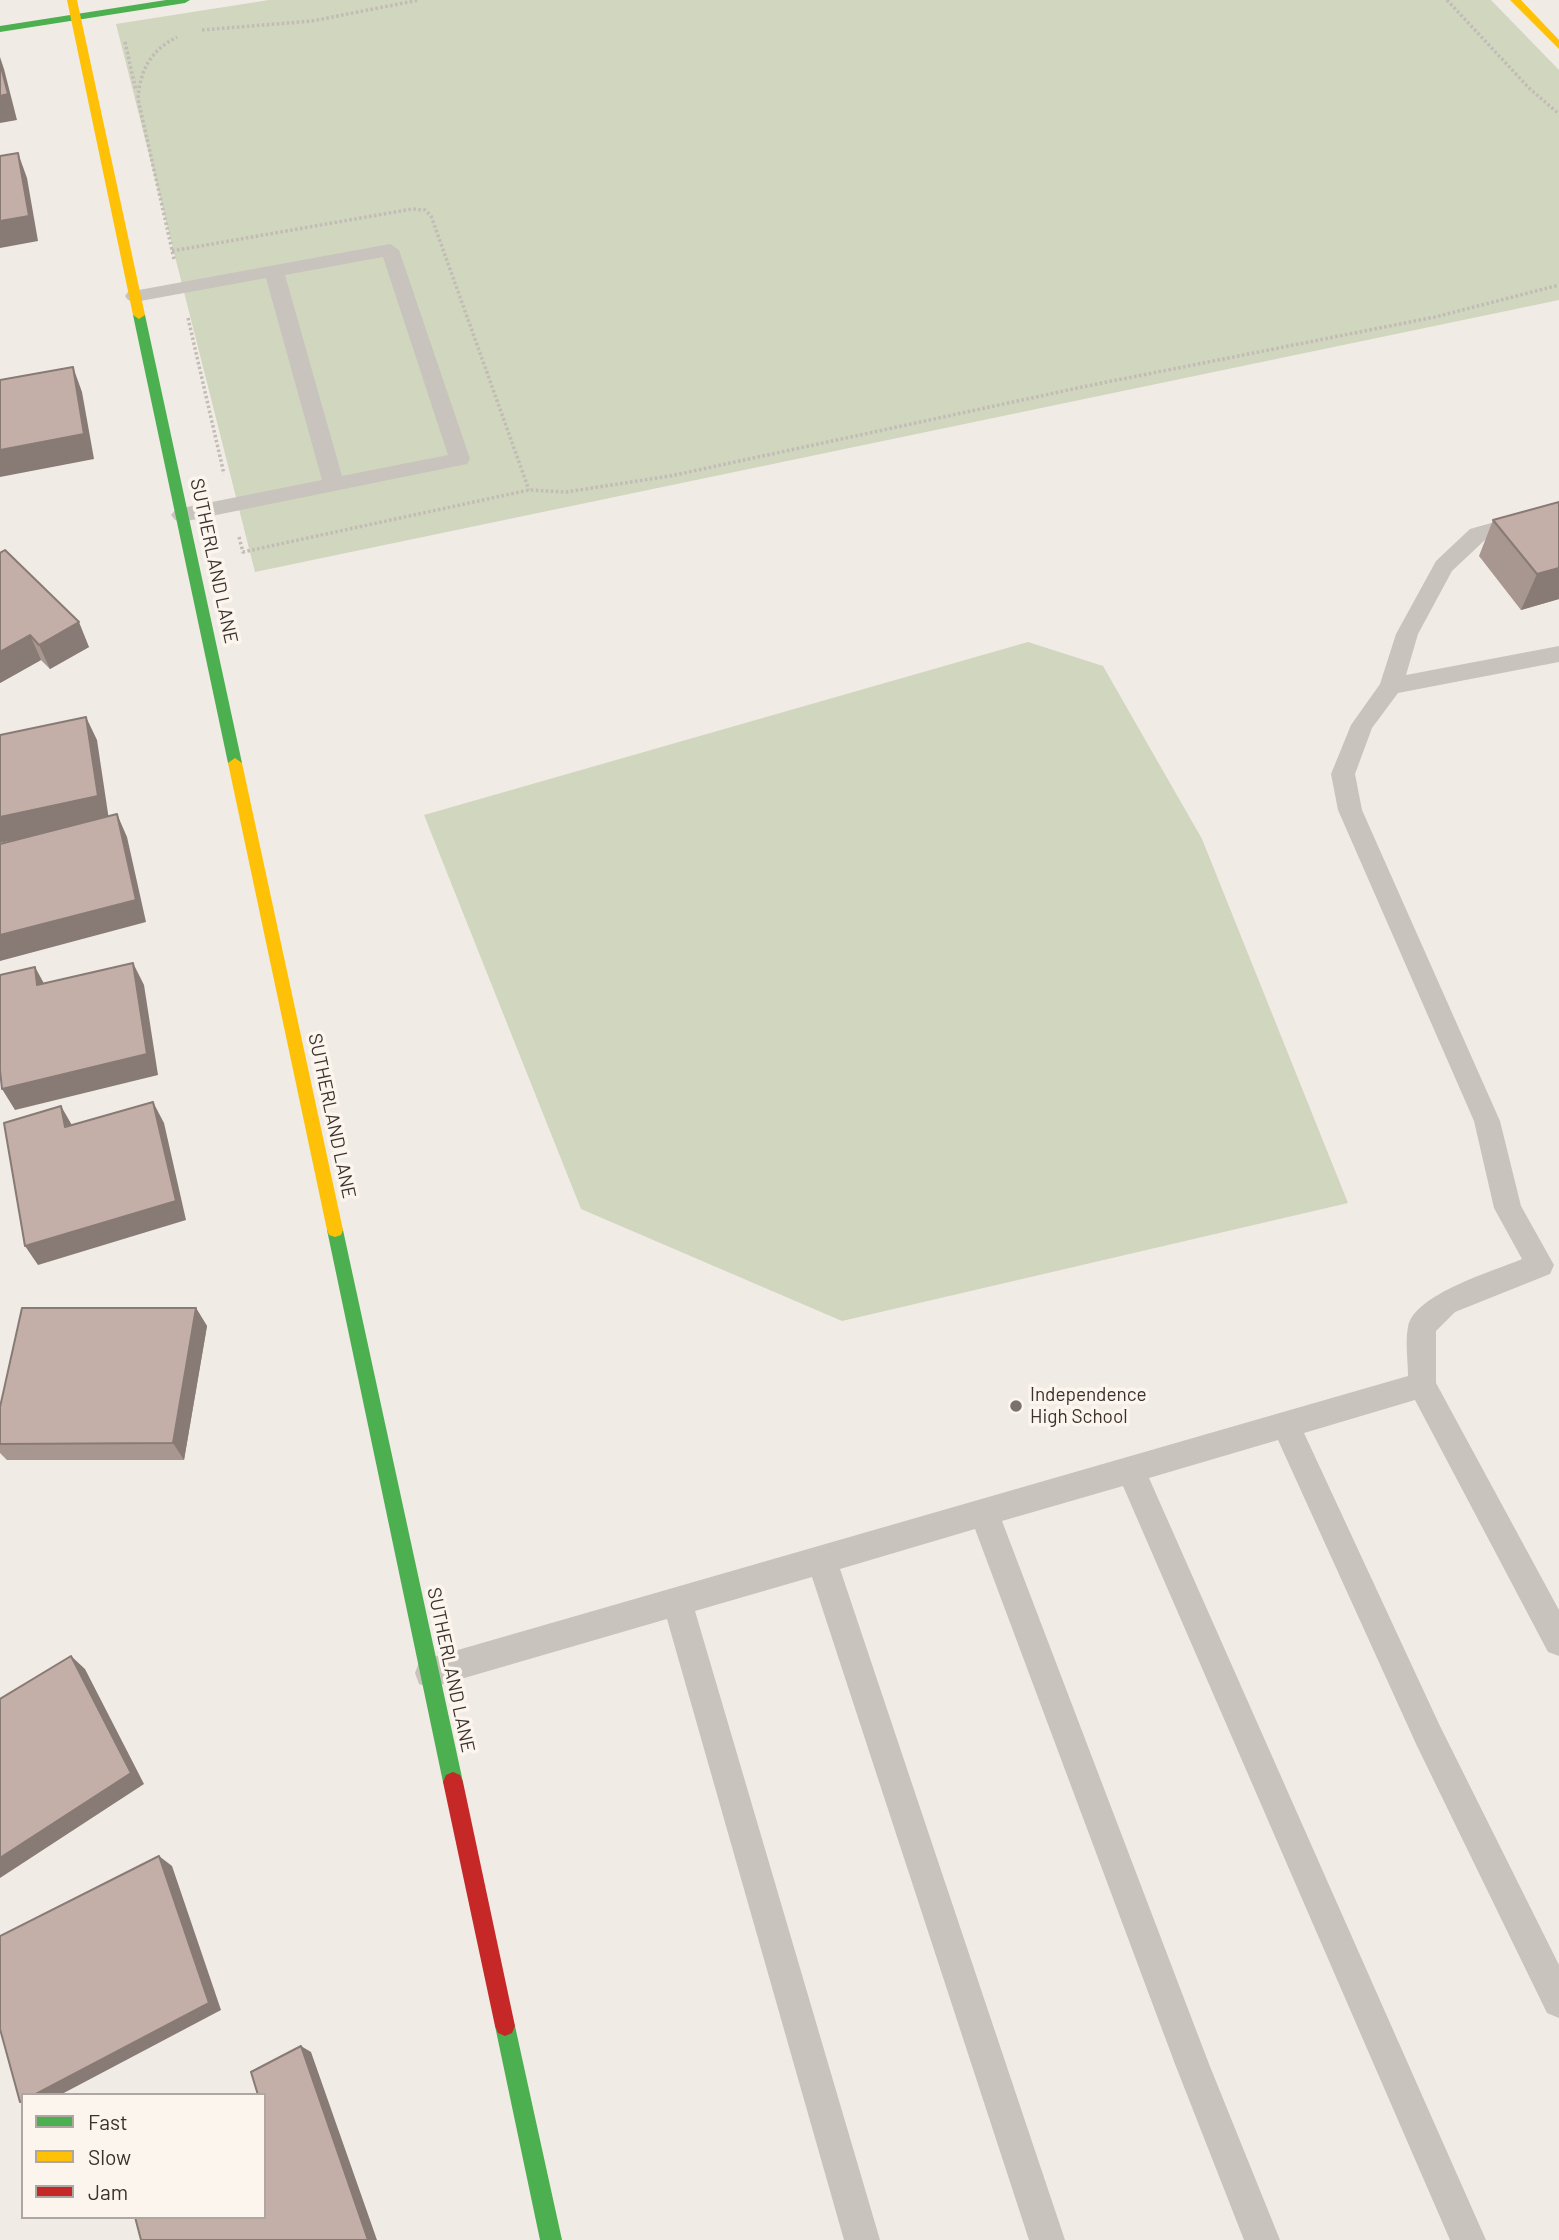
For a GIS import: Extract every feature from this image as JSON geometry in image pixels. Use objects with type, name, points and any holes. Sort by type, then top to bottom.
[{"type":"street","name":"SUTHERLAND LANE","points":[[72,0],[551,2240]]},
{"type":"street","points":[[0,29],[186,0]]},
{"type":"street","points":[[1515,0],[1559,46]]},
{"type":"lane","points":[[135,296],[390,250],[460,459],[183,515]]},
{"type":"lane","points":[[274,271],[334,484]]},
{"type":"lane","points":[[1559,511],[1478,534],[1444,566],[1407,634],[1391,686],[1362,725],[1343,774],[1350,810],[1487,1121],[1508,1208],[1549,1269],[1445,1303],[1422,1326],[1422,1385],[1559,1641]]},
{"type":"lane","points":[[1391,686],[1559,654]]},
{"type":"lane","points":[[430,1673],[1422,1385]]},
{"type":"lane","points":[[1286,1425],[1427,1735],[1559,2001]]},
{"type":"lane","points":[[1131,1471],[1468,2240]]},
{"type":"lane","points":[[984,1513],[1187,2051],[1262,2240]]},
{"type":"lane","points":[[822,1560],[1047,2240]]},
{"type":"lane","points":[[677,1601],[862,2240]]},
{"type":"path","points":[[191,31],[253,28],[368,13],[419,0]]},
{"type":"path","points":[[1447,0],[1529,89],[1559,114]]},
{"type":"path","points":[[138,99],[139,77],[153,53],[181,35]]},
{"type":"path","points":[[127,36],[125,40],[138,99],[243,552],[529,491],[565,492],[719,467],[1087,386],[1435,317],[1559,285]]},
{"type":"green space","points":[[269,0],[1491,0],[1559,70],[1559,300],[255,572],[116,24]]},
{"type":"green space","points":[[1028,642],[1103,666],[1202,839],[1348,1203],[842,1321],[581,1209],[424,815]]},
{"type":"building","points":[[0,63],[8,94],[0,96]]},
{"type":"building","points":[[18,153],[29,216],[0,221],[0,156]]},
{"type":"building","points":[[73,367],[84,434],[0,450],[0,380]]},
{"type":"building","points":[[1559,502],[1559,568],[1537,574],[1493,520]]},
{"type":"building","points":[[5,550],[79,622],[39,645],[30,635],[0,652],[0,553]]},
{"type":"building","points":[[86,717],[98,796],[0,817],[0,735]]},
{"type":"building","points":[[117,814],[136,900],[0,935],[0,844]]},
{"type":"building","points":[[133,963],[147,1054],[2,1089],[0,975],[35,967],[37,985]]},
{"type":"building","points":[[153,1102],[176,1201],[25,1246],[4,1123],[61,1106],[65,1127]]},
{"type":"building","points":[[22,1308],[196,1308],[173,1443],[0,1444],[0,1407]]},
{"type":"building","points":[[71,1656],[131,1773],[0,1858],[0,1699]]},
{"type":"building","points":[[159,1856],[209,2003],[38,2093],[21,2093],[20,2102],[0,2029],[0,1936]]},
{"type":"building","points":[[301,2046],[368,2240],[141,2240],[136,2219],[266,2219],[266,2093],[257,2093],[251,2072]]},
{"type":"traffic: fast","points":[[0,29],[185,0]]},
{"type":"traffic: fast","points":[[139,315],[235,763]]},
{"type":"traffic: fast","points":[[335,1230],[453,1782]]},
{"type":"traffic: fast","points":[[505,2026],[551,2240]]},
{"type":"traffic: slow","points":[[72,0],[139,315]]},
{"type":"traffic: slow","points":[[1515,0],[1559,46]]},
{"type":"traffic: slow","points":[[235,763],[335,1230]]},
{"type":"traffic: jam","points":[[453,1782],[505,2026]]},
{"type":"place","name":"Independence High School","points":[[1016,1406]]}]
